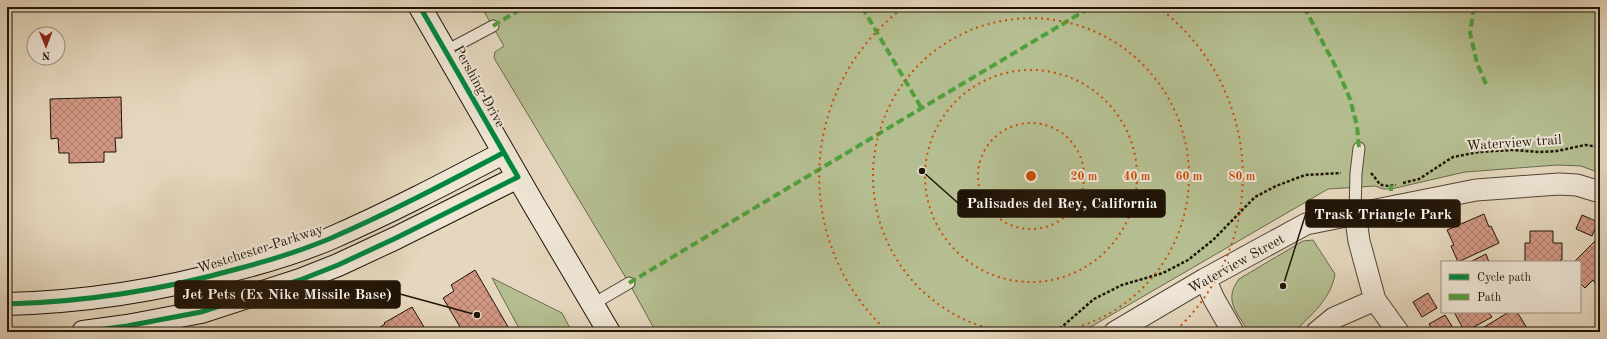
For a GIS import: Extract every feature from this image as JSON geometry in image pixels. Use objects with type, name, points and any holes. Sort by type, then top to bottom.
[{"type":"main road","name":"Pershing Drive","points":[[420,7],[503,153],[609,332]]},
{"type":"main road","name":"Westchester Parkway","points":[[7,304],[50,303],[124,295],[193,282],[264,262],[328,239],[420,196],[503,153]]},
{"type":"main road","points":[[82,332],[127,326],[201,312],[300,280],[338,265],[396,238],[518,177]]},
{"type":"street","name":"Waterview Street","points":[[1115,332],[1205,279],[1306,224],[1476,190],[1559,184],[1577,185],[1600,192]]},
{"type":"street","points":[[1355,213],[1359,241],[1375,300],[1398,332]]},
{"type":"street","points":[[1205,279],[1214,299],[1233,332]]},
{"type":"street","points":[[1317,332],[1334,318],[1375,300]]},
{"type":"lane","points":[[446,51],[493,26]]},
{"type":"lane","points":[[1355,213],[1356,173],[1359,148]]},
{"type":"lane","points":[[593,304],[629,283]]},
{"type":"path","points":[[1056,332],[1094,299],[1122,285],[1162,273],[1188,260],[1213,240],[1255,198],[1276,186],[1305,175],[1342,173]]},
{"type":"green space","points":[[463,7],[1600,7],[1600,173],[1581,166],[1557,165],[1465,172],[1391,189],[1383,189],[1375,186],[1328,189],[1082,332],[656,332],[629,283],[494,58],[495,52],[504,46],[482,8],[473,12],[464,9]]},
{"type":"green space","points":[[1313,240],[1335,274],[1333,283],[1325,299],[1294,332],[1249,332],[1236,312],[1232,300],[1234,287],[1239,279],[1303,241]]},
{"type":"green space","points":[[492,278],[562,313],[572,332],[521,332]]},
{"type":"building","points":[[121,97],[122,138],[115,138],[116,152],[104,152],[104,162],[69,163],[69,153],[59,153],[58,138],[51,139],[50,99]]},
{"type":"building","points":[[1484,214],[1489,227],[1491,226],[1499,243],[1458,261],[1451,246],[1454,245],[1447,230]]},
{"type":"building","points":[[1582,215],[1598,222],[1592,236],[1576,229]]},
{"type":"building","points":[[1530,231],[1553,231],[1553,243],[1562,243],[1562,260],[1525,261],[1525,243],[1530,243]]},
{"type":"building","points":[[1600,236],[1600,278],[1595,283],[1593,280],[1585,288],[1581,284],[1581,261],[1575,261]]},
{"type":"building","points":[[1486,254],[1489,261],[1472,261]]},
{"type":"building","points":[[475,270],[511,332],[463,332],[443,298],[454,291],[451,285]]},
{"type":"building","points":[[1428,293],[1437,308],[1422,317],[1413,302]]},
{"type":"building","points":[[412,307],[427,332],[379,332],[377,329],[385,324],[384,323]]},
{"type":"building","points":[[1455,313],[1489,313],[1492,317],[1465,332]]},
{"type":"building","points":[[1507,313],[1518,313],[1527,328],[1521,332],[1476,332]]},
{"type":"building","points":[[1445,315],[1455,331],[1434,332],[1429,324]]},
{"type":"marked path","points":[[493,26],[524,7]]},
{"type":"marked path","points":[[862,7],[922,109]]},
{"type":"marked path","points":[[629,283],[1091,7]]},
{"type":"marked path","points":[[1304,7],[1339,73],[1350,99],[1357,126],[1359,148]]},
{"type":"marked path","points":[[1474,7],[1470,33],[1477,63],[1486,84]]},
{"type":"marked path","points":[[1391,185],[1391,191]]},
{"type":"cycle path","points":[[83,332],[127,326],[201,312],[300,280],[338,265],[396,238],[518,177],[420,7]]},
{"type":"cycle path","points":[[7,304],[65,301],[152,289],[249,266],[295,252],[373,219],[503,153]]},
{"type":"place","name":"Palisades del Rey, California","points":[[922,171]]},
{"type":"place","name":"Trask Triangle Park","points":[[1283,286]]},
{"type":"place","name":"Jet Pets (Ex Nike Missile Base)","points":[[477,315]]}]
